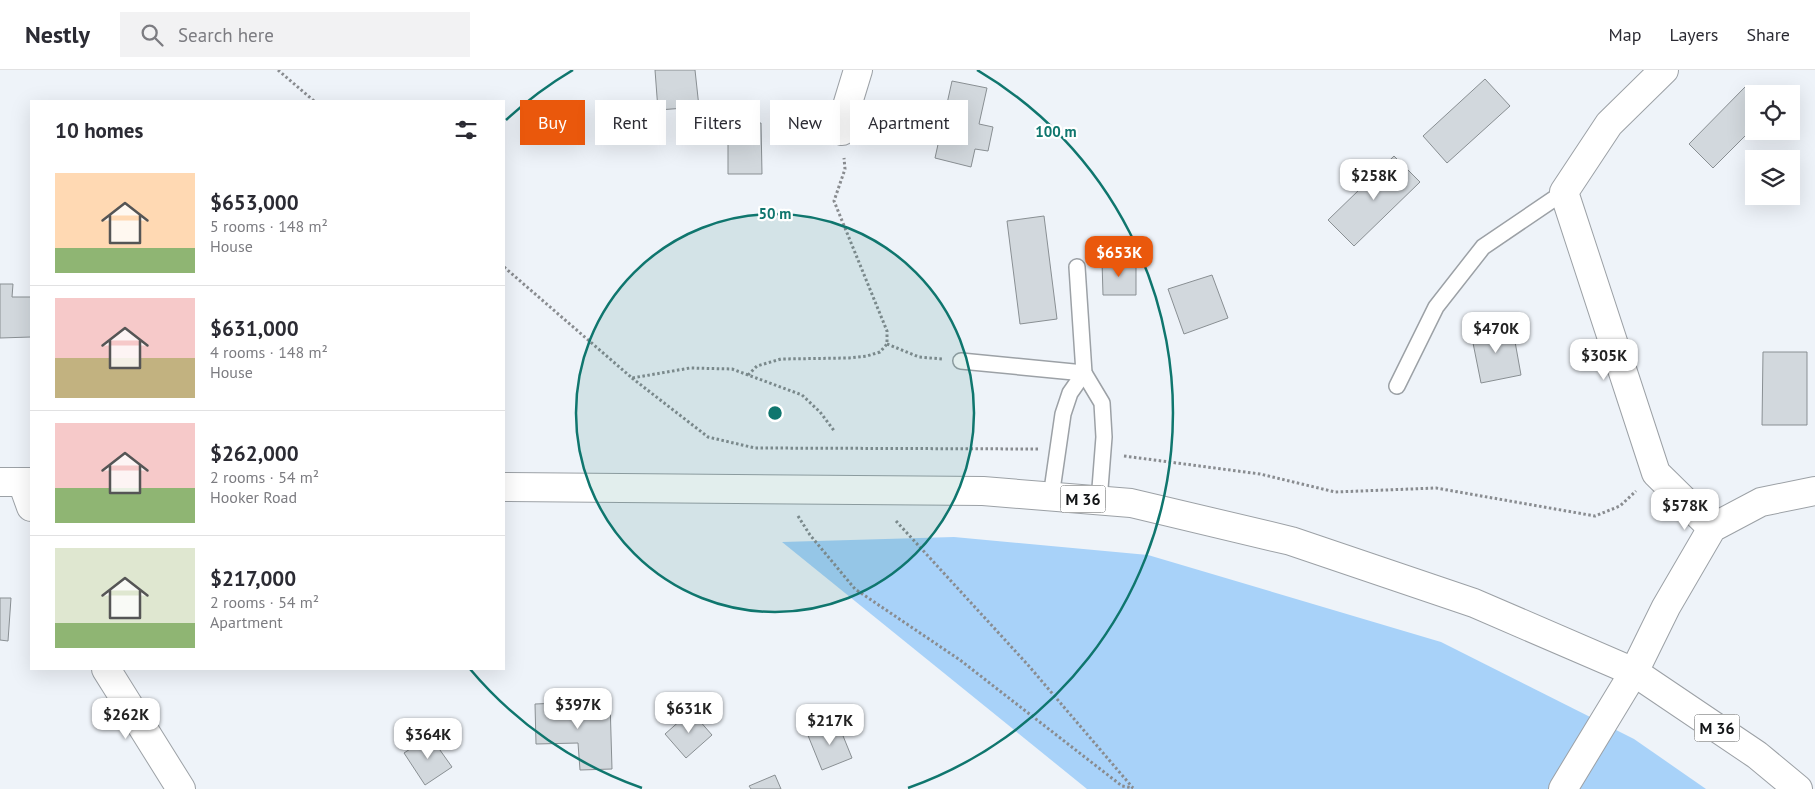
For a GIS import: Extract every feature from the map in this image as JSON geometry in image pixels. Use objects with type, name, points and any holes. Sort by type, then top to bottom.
[{"type":"main road","points":[[842,131],[847,106],[858,70]]},
{"type":"main road","points":[[1664,70],[1609,124],[1564,192],[1656,473],[1712,528]]},
{"type":"main road","name":"M 36","points":[[505,487],[983,491],[1131,503],[1292,542],[1474,604],[1634,672],[1757,756],[1798,789]]},
{"type":"main road","points":[[1563,789],[1634,672],[1666,607],[1712,528],[1761,502],[1815,491]]},
{"type":"main road","points":[[107,670],[181,789]]},
{"type":"lane","points":[[1397,386],[1436,307],[1483,247],[1564,192]]},
{"type":"lane","points":[[1077,267],[1084,373],[1102,403],[1104,438],[1099,500]]},
{"type":"lane","points":[[961,361],[1084,373]]},
{"type":"lane","points":[[1051,497],[1062,414],[1070,393],[1084,373]]},
{"type":"path","points":[[278,70],[313,100]]},
{"type":"path","points":[[748,375],[757,366],[781,359],[867,356],[880,352],[887,344],[887,331],[834,202],[845,169],[842,131]]},
{"type":"path","points":[[505,268],[632,378],[708,436],[755,448],[1058,449]]},
{"type":"path","points":[[887,344],[919,357],[961,361]]},
{"type":"path","points":[[632,378],[690,368],[732,369],[802,396],[820,412],[835,432]]},
{"type":"path","points":[[1102,454],[1260,474],[1335,492],[1436,488],[1595,516],[1620,506],[1656,473]]},
{"type":"path","points":[[781,490],[810,535],[855,590],[960,660],[1122,786],[1134,788]]},
{"type":"path","points":[[896,521],[1028,665],[1134,788]]},
{"type":"shaded area","points":[[954,537],[1148,555],[1441,642],[1634,739],[1706,789],[1087,789],[782,542]]},
{"type":"building","points":[[655,70],[695,70],[698,100],[676,100],[676,109],[666,109],[666,100],[657,100]]},
{"type":"building","points":[[1485,79],[1510,106],[1447,163],[1423,136]]},
{"type":"building","points":[[952,81],[987,88],[979,124],[993,127],[988,151],[975,149],[971,167],[935,158],[938,145],[968,145],[968,100],[948,100]]},
{"type":"building","points":[[1745,87],[1745,136],[1713,168],[1689,144]]},
{"type":"building","points":[[761,123],[762,174],[728,174],[728,145],[760,145]]},
{"type":"building","points":[[1394,156],[1420,182],[1354,246],[1328,220]]},
{"type":"building","points":[[1044,216],[1057,319],[1020,324],[1007,221]]},
{"type":"building","points":[[1102,261],[1136,261],[1136,295],[1103,295]]},
{"type":"building","points":[[1212,275],[1228,318],[1184,334],[1168,289]]},
{"type":"building","points":[[0,284],[13,284],[12,297],[30,297],[30,337],[0,338]]},
{"type":"building","points":[[1512,325],[1521,375],[1481,383],[1471,333]]},
{"type":"building","points":[[1763,352],[1807,352],[1807,425],[1762,425]]},
{"type":"building","points":[[0,598],[11,598],[8,641],[0,640]]},
{"type":"building","points":[[610,701],[612,769],[580,770],[578,743],[536,744],[535,704]]},
{"type":"building","points":[[691,711],[712,735],[686,758],[665,734]]},
{"type":"building","points":[[837,721],[852,758],[822,770],[807,733]]},
{"type":"building","points":[[430,736],[452,767],[425,785],[404,753]]},
{"type":"building","points":[[775,775],[781,789],[751,789],[749,786]]}]
